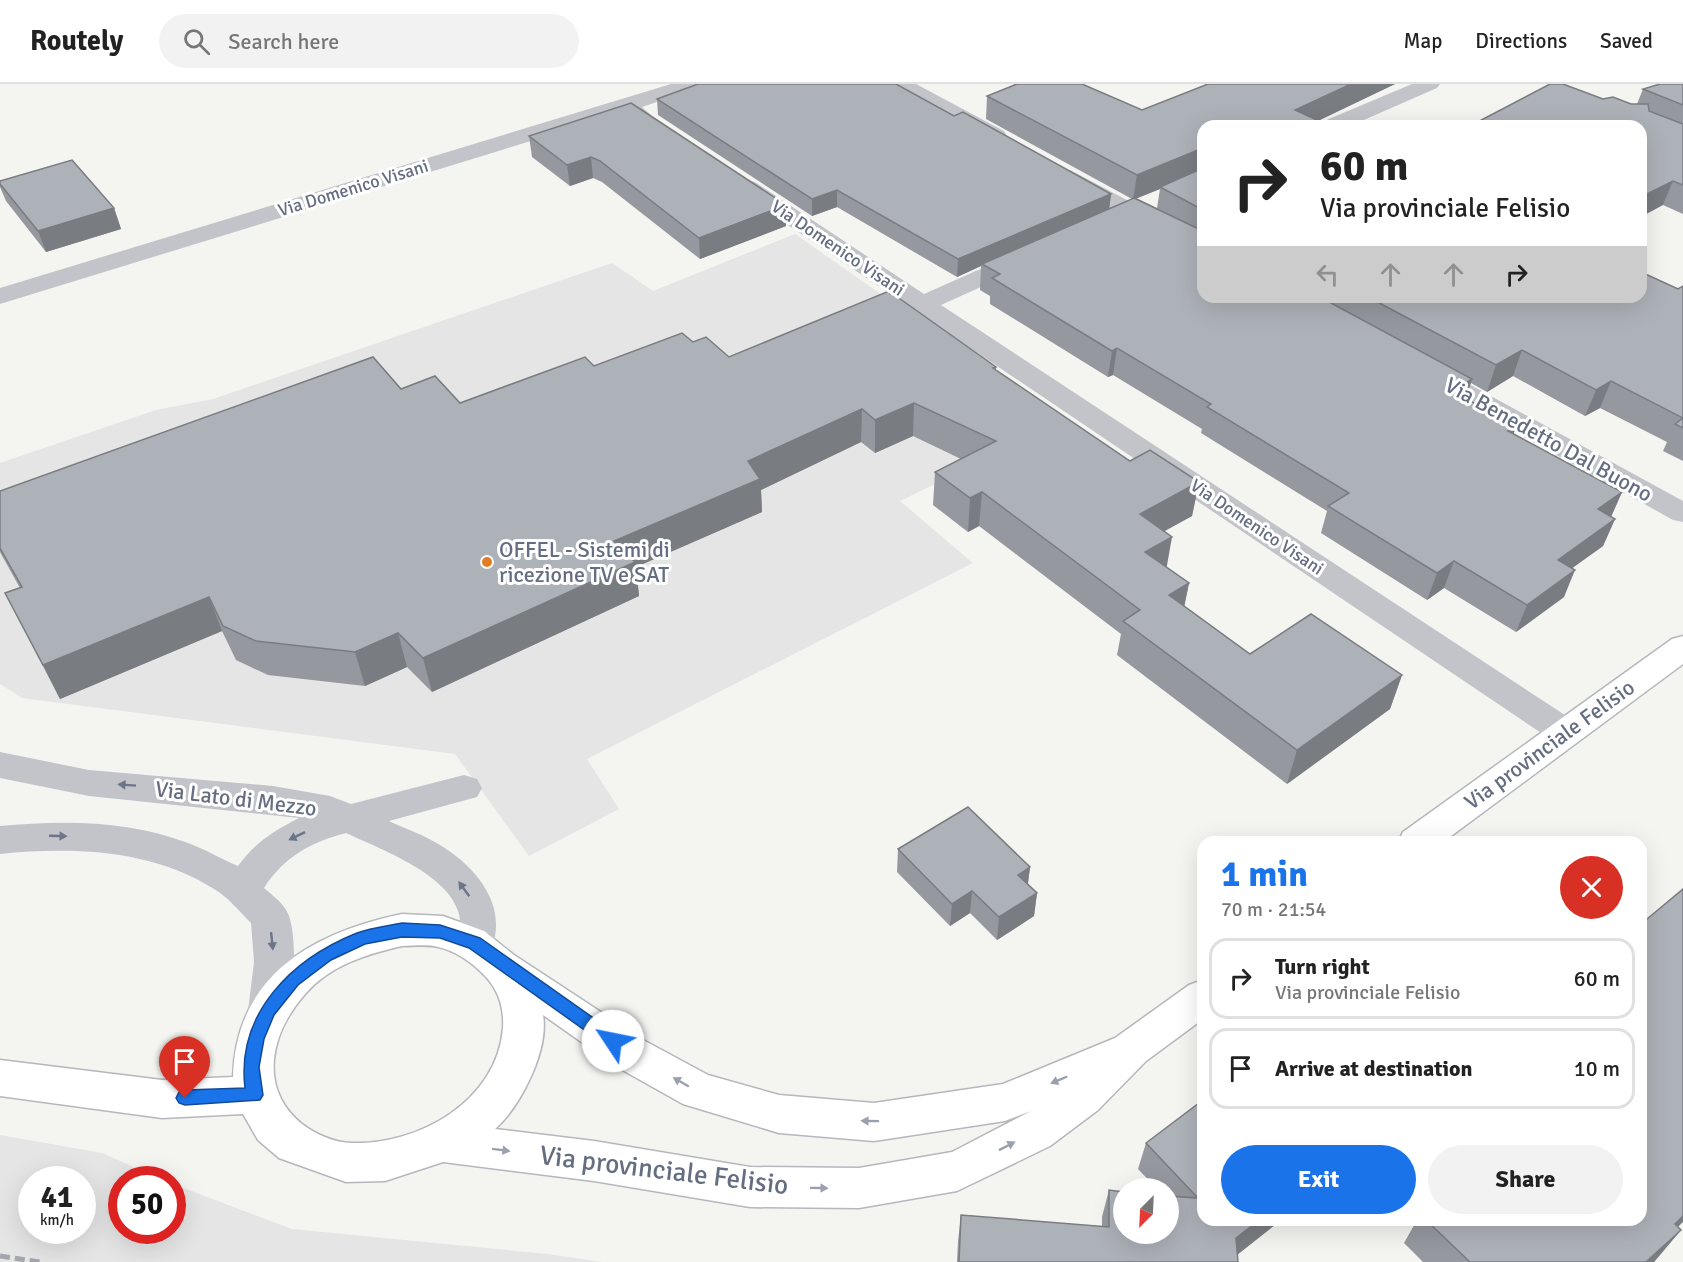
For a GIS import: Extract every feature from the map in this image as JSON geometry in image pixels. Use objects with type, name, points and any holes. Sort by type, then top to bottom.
[{"type":"main road","name":"Via provinciale Felisio","points":[[1424,836],[1683,647]]},
{"type":"main road","name":"Via provinciale Felisio","points":[[489,955],[521,998],[524,1036],[512,1075],[483,1113],[443,1142],[397,1159],[348,1163],[306,1151],[273,1127],[254,1095],[251,1067],[256,1039],[268,1011],[292,980],[325,955],[363,938],[402,930],[440,931],[489,955],[631,1053],[698,1091],[779,1114],[874,1122],[1005,1102],[1132,1048]]},
{"type":"main road","name":"Via provinciale Felisio","points":[[443,1142],[594,1161],[750,1187],[859,1188],[957,1171],[1035,1132],[1083,1097],[1132,1048],[1197,1001]]},
{"type":"main road","points":[[0,1078],[162,1099],[254,1095]]},
{"type":"street","points":[[625,105],[692,84]]},
{"type":"street","points":[[901,84],[1016,147]]},
{"type":"street","points":[[1346,120],[1430,84]]},
{"type":"street","points":[[625,105],[664,132]]},
{"type":"street","name":"Via Domenico Visani","points":[[0,296],[625,105]]},
{"type":"street","points":[[1048,164],[1197,247]]},
{"type":"street","name":"Via Domenico Visani","points":[[724,171],[1565,732]]},
{"type":"street","points":[[1100,224],[1162,197]]},
{"type":"street","points":[[922,304],[1048,248]]},
{"type":"street","name":"Via Benedetto Dal Buono","points":[[1404,359],[1683,513]]},
{"type":"street","name":"Via Lato di Mezzo","points":[[0,765],[89,783],[273,800],[330,810],[427,855],[465,886],[479,915],[489,955]]},
{"type":"street","points":[[242,891],[259,865],[282,843],[312,828],[464,788]]},
{"type":"street","points":[[0,840],[51,835],[111,839],[175,853],[230,879],[270,917],[274,962],[268,1011]]},
{"type":"shaded area","points":[[795,234],[1063,422],[900,501],[973,563],[587,759],[619,809],[529,856],[455,754],[22,698],[0,684],[0,463],[156,410],[213,399],[612,263],[653,291]]},
{"type":"shaded area","points":[[0,1135],[102,1153],[132,1166],[108,1166],[108,1244],[186,1244],[186,1189],[292,1229],[547,1254],[603,1262],[0,1262]]},
{"type":"building","points":[[698,84],[896,84],[954,116],[963,112],[1111,194],[958,259],[837,190],[812,199],[657,99]]},
{"type":"building","points":[[1017,84],[1082,84],[1142,110],[1208,84],[1351,84],[1295,110],[1317,120],[1197,120],[1197,150],[1137,175],[987,96]]},
{"type":"building","points":[[1550,84],[1563,84],[1603,99],[1613,97],[1631,104],[1648,104],[1649,111],[1683,124],[1683,185],[1673,181],[1647,194],[1647,120],[1481,120]]},
{"type":"building","points":[[1660,84],[1683,84],[1683,105],[1643,89]]},
{"type":"building","points":[[631,103],[786,205],[699,238],[600,161],[591,157],[567,165],[529,136]]},
{"type":"building","points":[[72,160],[114,208],[38,231],[0,184],[0,181]]},
{"type":"building","points":[[1197,171],[1197,207],[1160,187]]},
{"type":"building","points":[[1134,198],[1197,228],[1197,303],[1331,303],[1472,379],[1453,391],[1516,427],[1508,431],[1622,492],[1598,509],[1615,519],[1558,560],[1575,570],[1527,605],[1454,561],[1437,573],[1328,506],[1349,493],[1207,407],[1211,404],[1117,348],[1112,351],[992,278],[1000,274],[982,264]]},
{"type":"building","points":[[1647,275],[1678,289],[1683,286],[1683,418],[1611,381],[1596,390],[1522,350],[1496,365],[1379,303],[1647,303]]},
{"type":"building","points":[[889,291],[996,367],[993,368],[1130,461],[1150,450],[1199,482],[1140,514],[1172,537],[1145,552],[1189,583],[1169,595],[1250,654],[1311,614],[1402,675],[1297,750],[1123,621],[1140,610],[982,492],[970,498],[935,472],[996,441],[914,403],[875,420],[862,409],[748,461],[760,479],[614,541],[635,562],[423,658],[398,633],[355,652],[256,641],[223,626],[209,597],[43,665],[5,593],[22,587],[0,548],[0,491],[373,357],[401,389],[435,376],[460,403],[585,357],[594,366],[682,333],[693,342],[706,337],[729,357]]},
{"type":"building","points":[[1683,418],[1683,428],[1675,424]]},
{"type":"building","points":[[968,807],[1030,867],[1018,875],[1037,893],[999,917],[972,891],[952,904],[898,849]]},
{"type":"building","points":[[1683,889],[1683,1216],[1675,1224],[1681,1230],[1646,1262],[1470,1262],[1432,1226],[1647,1226],[1647,919]]},
{"type":"building","points":[[1197,1105],[1197,1197],[1146,1143]]},
{"type":"building","points":[[1109,1190],[1113,1191],[1113,1244],[1179,1244],[1179,1197],[1197,1198],[1197,1226],[1251,1226],[1236,1238],[1238,1262],[959,1262],[961,1215],[1109,1227]]},
{"type":"railway","points":[[0,1256],[40,1262]]},
{"type":"place","name":"OFFEL - Sistemi di ricezione TV e SAT","points":[[487,562]]},
{"type":"route","points":[[185,1098],[254,1095],[251,1067],[256,1039],[268,1011],[292,980],[325,955],[363,938],[402,930],[440,931],[474,943],[613,1041]]}]
